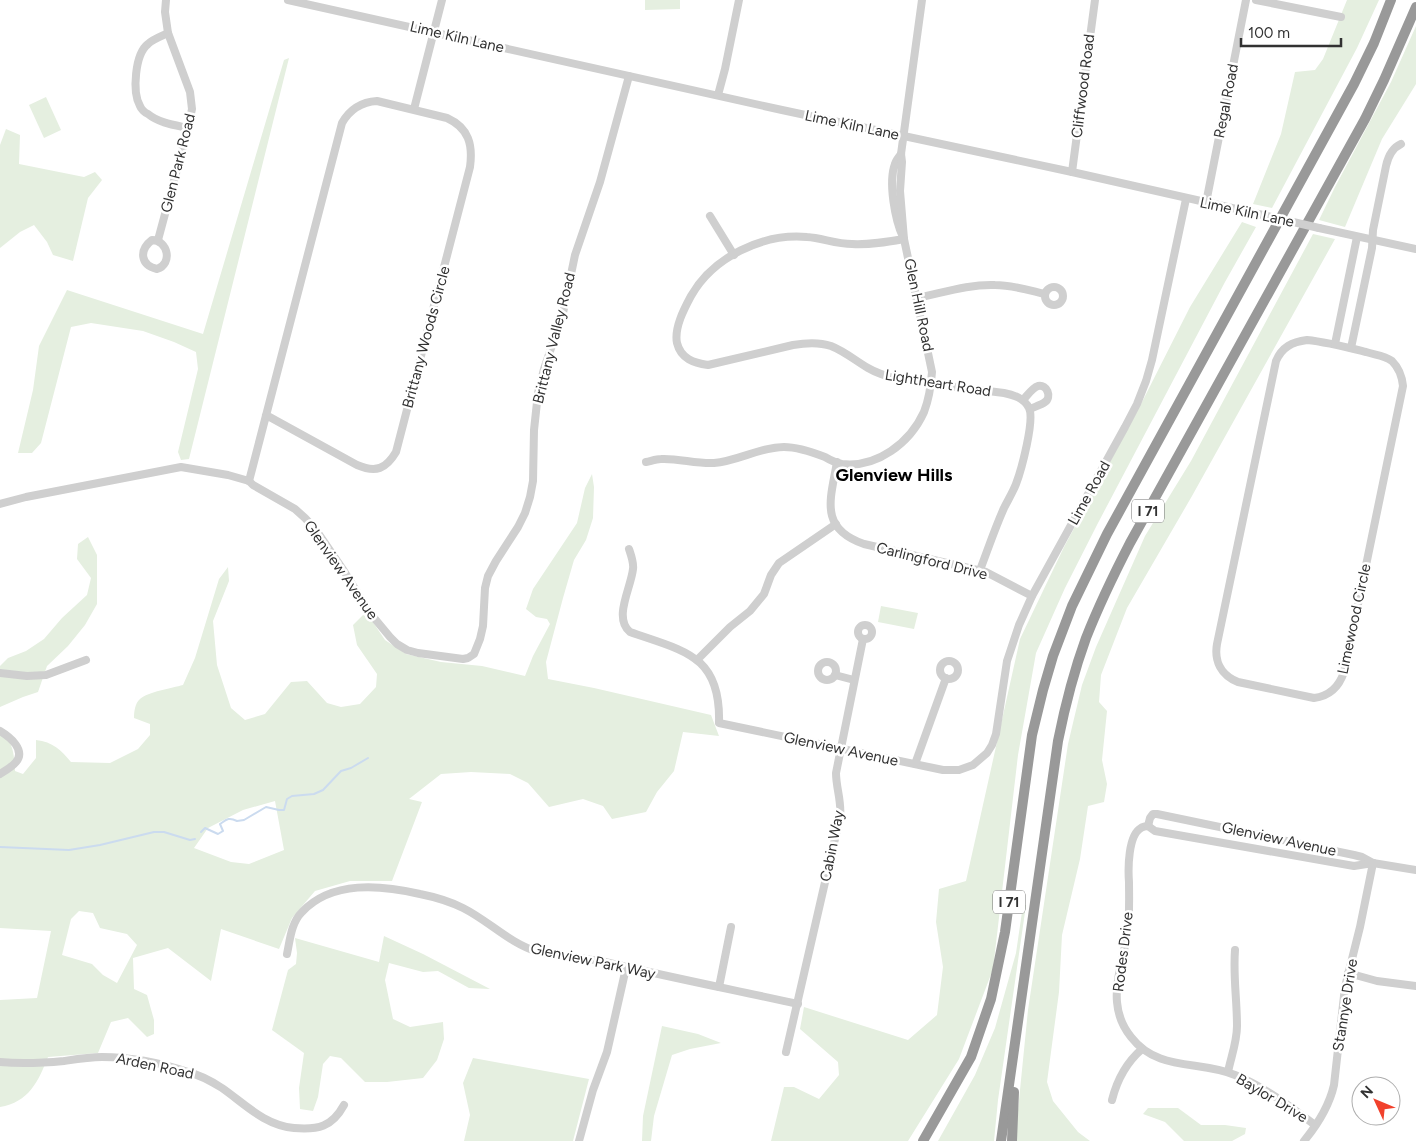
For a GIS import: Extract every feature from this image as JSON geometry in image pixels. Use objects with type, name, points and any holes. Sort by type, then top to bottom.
[{"type":"highway","name":"I 71","points":[[923,1141],[971,1057],[991,999],[1000,960],[1032,735],[1043,690],[1064,626],[1107,534],[1350,91],[1374,43],[1391,0]]},
{"type":"highway","name":"I 71","points":[[1001,1141],[1058,741],[1066,705],[1086,638],[1130,543],[1368,111],[1392,64],[1416,7]]},
{"type":"highway","points":[[1012,1141],[1016,1032]]},
{"type":"highway","points":[[931,1141],[970,1068],[971,1057]]},
{"type":"street","name":"Glen Park Road","points":[[158,240],[192,109],[190,92],[168,33],[165,12],[166,0]]},
{"type":"street","name":"Lime Kiln Lane","points":[[288,0],[1416,249]]},
{"type":"street","points":[[414,109],[442,0]]},
{"type":"street","points":[[718,96],[739,0]]},
{"type":"street","name":"Glen Hill Road","points":[[836,462],[854,464],[883,456],[899,445],[910,434],[923,413],[928,400],[931,383],[931,364],[904,238],[899,229],[898,208],[893,186],[897,177],[895,164],[901,154],[904,137],[922,0]]},
{"type":"street","name":"Cliffwood Road","points":[[1072,172],[1095,0]]},
{"type":"street","name":"Regal Road","points":[[1206,203],[1246,0]]},
{"type":"street","points":[[1256,0],[1341,17]]},
{"type":"street","points":[[168,33],[147,44],[141,52],[137,70],[137,94],[140,106],[147,114],[157,120],[188,128]]},
{"type":"street","name":"Brittany Valley Road","points":[[474,654],[483,626],[485,588],[488,576],[518,527],[530,498],[534,466],[534,430],[538,394],[544,369],[563,313],[575,255],[600,182],[628,76]]},
{"type":"street","name":"Brittany Woods Circle","points":[[248,481],[342,123],[354,108],[373,101],[414,109],[456,122],[467,136],[472,155],[470,167],[396,452],[391,460],[378,469],[367,470],[266,415]]},
{"type":"street","points":[[1351,348],[1373,240],[1372,230],[1387,160],[1395,148],[1401,144]]},
{"type":"street","name":"Lime Road","points":[[963,769],[980,760],[992,745],[996,734],[1007,661],[1013,641],[1032,596],[1125,427],[1146,382],[1162,317],[1186,199]]},
{"type":"street","points":[[710,216],[734,255],[746,248],[782,238],[809,237],[851,244],[877,244],[904,238]]},
{"type":"street","points":[[1335,344],[1356,237]]},
{"type":"street","name":"Lightheart Road","points":[[734,255],[708,274],[686,305],[676,338],[680,352],[696,363],[708,365],[793,345],[806,343],[820,344],[832,346],[869,369],[886,376],[900,380],[1015,395],[1027,404],[1031,414],[1021,470],[980,570]]},
{"type":"street","points":[[917,298],[969,287],[994,285],[1011,286],[1045,294]]},
{"type":"street","name":"Limewood Circle","points":[[1312,340],[1335,344],[1383,356],[1391,361],[1402,377],[1403,390],[1344,672],[1340,682],[1331,692],[1322,697],[1311,698],[1231,680],[1220,667],[1216,649],[1276,361],[1282,350],[1298,341],[1312,340]]},
{"type":"street","points":[[629,549],[634,567],[622,617],[624,625],[630,632],[678,649],[697,660],[730,627],[750,611],[764,594],[771,575],[779,563],[836,524],[832,517],[829,501],[836,462],[811,451],[784,447],[772,448],[734,459],[714,462],[696,463],[661,459],[646,462]]},
{"type":"street","name":"Glenview Avenue","points":[[0,504],[26,497],[181,468],[219,472],[248,481],[295,509],[316,530],[370,613],[397,644],[407,650],[418,653],[463,658],[468,658],[474,654]]},
{"type":"street","name":"Carlingford Drive","points":[[836,524],[839,530],[846,535],[864,544],[980,570],[1032,596]]},
{"type":"street","name":"Cabin Way","points":[[786,1052],[840,817],[836,774],[863,640]]},
{"type":"street","points":[[0,672],[27,676],[46,675],[86,660]]},
{"type":"street","name":"Glenview Avenue","points":[[697,660],[704,666],[715,684],[718,697],[719,723],[943,770],[963,769]]},
{"type":"street","points":[[835,675],[854,680]]},
{"type":"street","points":[[915,764],[946,678]]},
{"type":"street","points":[[0,732],[16,744],[19,753],[17,761],[0,774]]},
{"type":"street","name":"Glenview Avenue","points":[[1148,826],[1150,818],[1153,814],[1157,814],[1354,855],[1373,863],[1416,870]]},
{"type":"street","points":[[1148,826],[1155,831],[1354,866],[1373,863]]},
{"type":"street","name":"Rodes Drive","points":[[1142,1049],[1124,1027],[1119,1015],[1117,992],[1129,918],[1128,876],[1132,843],[1138,830],[1141,827],[1148,826]]},
{"type":"street","name":"Stannye Drive","points":[[1304,1141],[1324,1114],[1334,1085],[1342,1005],[1373,863]]},
{"type":"street","name":"Glenview Park Way","points":[[287,954],[292,929],[300,913],[319,898],[346,889],[362,887],[400,889],[441,898],[471,913],[511,940],[537,951],[551,955],[603,962],[798,1004]]},
{"type":"street","points":[[719,986],[731,927]]},
{"type":"street","points":[[1228,1072],[1236,1042],[1237,1025],[1234,974],[1235,950]]},
{"type":"street","points":[[579,1141],[592,1090],[607,1052],[626,968]]},
{"type":"street","points":[[1348,973],[1377,981],[1416,986]]},
{"type":"street","points":[[1112,1100],[1119,1079],[1142,1049]]},
{"type":"street","name":"Baylor Drive","points":[[1142,1049],[1156,1058],[1166,1061],[1228,1072],[1256,1085],[1316,1125]]},
{"type":"street","name":"Arden Road","points":[[0,1062],[37,1063],[101,1056],[163,1065],[204,1077],[265,1120],[294,1128],[316,1128],[326,1125],[338,1115],[344,1104]]},
{"type":"green space","points":[[645,0],[680,0],[680,9],[645,10]]},
{"type":"green space","points":[[1347,0],[1379,0],[1357,48],[1272,208],[1253,204],[1281,134],[1295,72],[1315,70],[1323,59]]},
{"type":"green space","points":[[1416,26],[1416,84],[1382,139],[1345,227],[1319,220],[1391,82]]},
{"type":"green space","points":[[289,58],[189,459],[181,460],[178,452],[198,369],[196,352],[143,331],[91,323],[71,327],[41,443],[32,453],[18,453],[33,390],[39,346],[67,290],[203,334],[284,60]]},
{"type":"green space","points":[[46,97],[61,130],[44,138],[29,105]]},
{"type":"green space","points":[[6,129],[20,135],[19,164],[84,177],[95,172],[102,180],[88,198],[73,261],[53,255],[47,242],[34,225],[20,232],[0,248],[0,145]]},
{"type":"green space","points":[[1242,222],[1256,227],[1098,523],[1065,588],[1036,653],[1018,755],[993,969],[959,1059],[908,1141],[771,1141],[784,1087],[794,1087],[819,1099],[839,1075],[838,1062],[800,1029],[804,1007],[908,1040],[937,1015],[943,967],[936,922],[939,889],[966,881],[1020,639],[1064,547],[1141,404],[1190,307]]},
{"type":"green space","points":[[1313,234],[1335,239],[1192,496],[1127,608],[1101,675],[1099,702],[1107,711],[1102,760],[1107,784],[1104,802],[1088,806],[1080,859],[1062,935],[1059,992],[1047,1082],[1053,1101],[1078,1132],[1090,1141],[1017,1141],[1017,1120],[1028,1010],[1068,744],[1082,685],[1096,647],[1145,536],[1191,461]]},
{"type":"green space","points":[[592,474],[594,487],[593,518],[586,540],[574,560],[563,598],[546,662],[548,679],[711,715],[719,736],[683,732],[674,771],[657,792],[646,812],[612,819],[603,806],[583,799],[549,807],[528,783],[510,774],[471,772],[441,774],[409,799],[422,802],[392,881],[350,881],[315,891],[292,918],[279,949],[221,929],[211,981],[168,948],[133,958],[134,989],[147,995],[154,1020],[154,1034],[147,1037],[128,1018],[111,1022],[98,1053],[48,1057],[31,1090],[18,1101],[0,1107],[0,1000],[37,998],[51,931],[0,928],[0,728],[12,748],[15,771],[23,774],[36,758],[36,740],[56,747],[71,762],[110,763],[138,749],[150,735],[150,724],[134,718],[137,703],[149,694],[183,685],[195,658],[219,579],[228,567],[229,581],[213,621],[217,665],[231,708],[245,720],[265,714],[291,682],[307,681],[327,703],[341,707],[360,704],[376,687],[377,674],[357,645],[353,625],[366,612],[385,640],[406,654],[441,662],[482,666],[525,676],[550,624],[547,619],[536,617],[526,609],[533,589],[577,523],[585,488]],"holes":[[[275,801],[284,850],[249,864],[231,862],[194,848],[208,828],[243,810]],[[79,911],[93,913],[100,928],[127,934],[137,945],[117,983],[103,975],[92,964],[62,955],[71,919]]]},
{"type":"green space","points":[[88,537],[97,555],[97,604],[85,625],[68,646],[47,666],[38,692],[0,707],[0,666],[8,658],[26,651],[44,639],[62,618],[87,595],[91,578],[77,559],[78,544]]},
{"type":"green space","points":[[881,606],[918,613],[914,629],[878,622]]},
{"type":"green space","points":[[1023,905],[1026,905],[998,1100],[994,1141],[938,1141],[975,1075],[995,1028],[1016,953]]},
{"type":"green space","points":[[384,936],[490,989],[469,988],[438,971],[423,972],[389,963],[385,980],[393,1019],[410,1027],[443,1022],[444,1039],[437,1060],[423,1078],[387,1082],[365,1082],[341,1058],[330,1056],[323,1064],[318,1097],[313,1111],[300,1109],[299,1088],[304,1053],[272,1030],[288,970],[296,964],[295,938],[379,962]]},
{"type":"green space","points":[[662,1026],[698,1034],[721,1043],[690,1049],[672,1055],[654,1116],[651,1141],[642,1141],[643,1116]]},
{"type":"green space","points":[[473,1058],[589,1079],[573,1141],[464,1141],[470,1115],[463,1083]]},
{"type":"green space","points":[[1148,1108],[1178,1108],[1201,1125],[1225,1125],[1246,1128],[1245,1134],[1232,1141],[1184,1141],[1165,1122],[1143,1114]]},
{"type":"waterway","points":[[201,832],[205,828],[218,834],[223,831],[220,824],[226,820],[244,820],[266,807],[284,810],[287,799],[292,796],[314,794],[323,790],[341,771],[351,768],[368,758]]},
{"type":"waterway","points":[[0,847],[69,850],[100,845],[154,832],[164,832],[190,840],[195,839]]},
{"type":"district","name":"Glenview Hills","points":[[894,475]]}]
